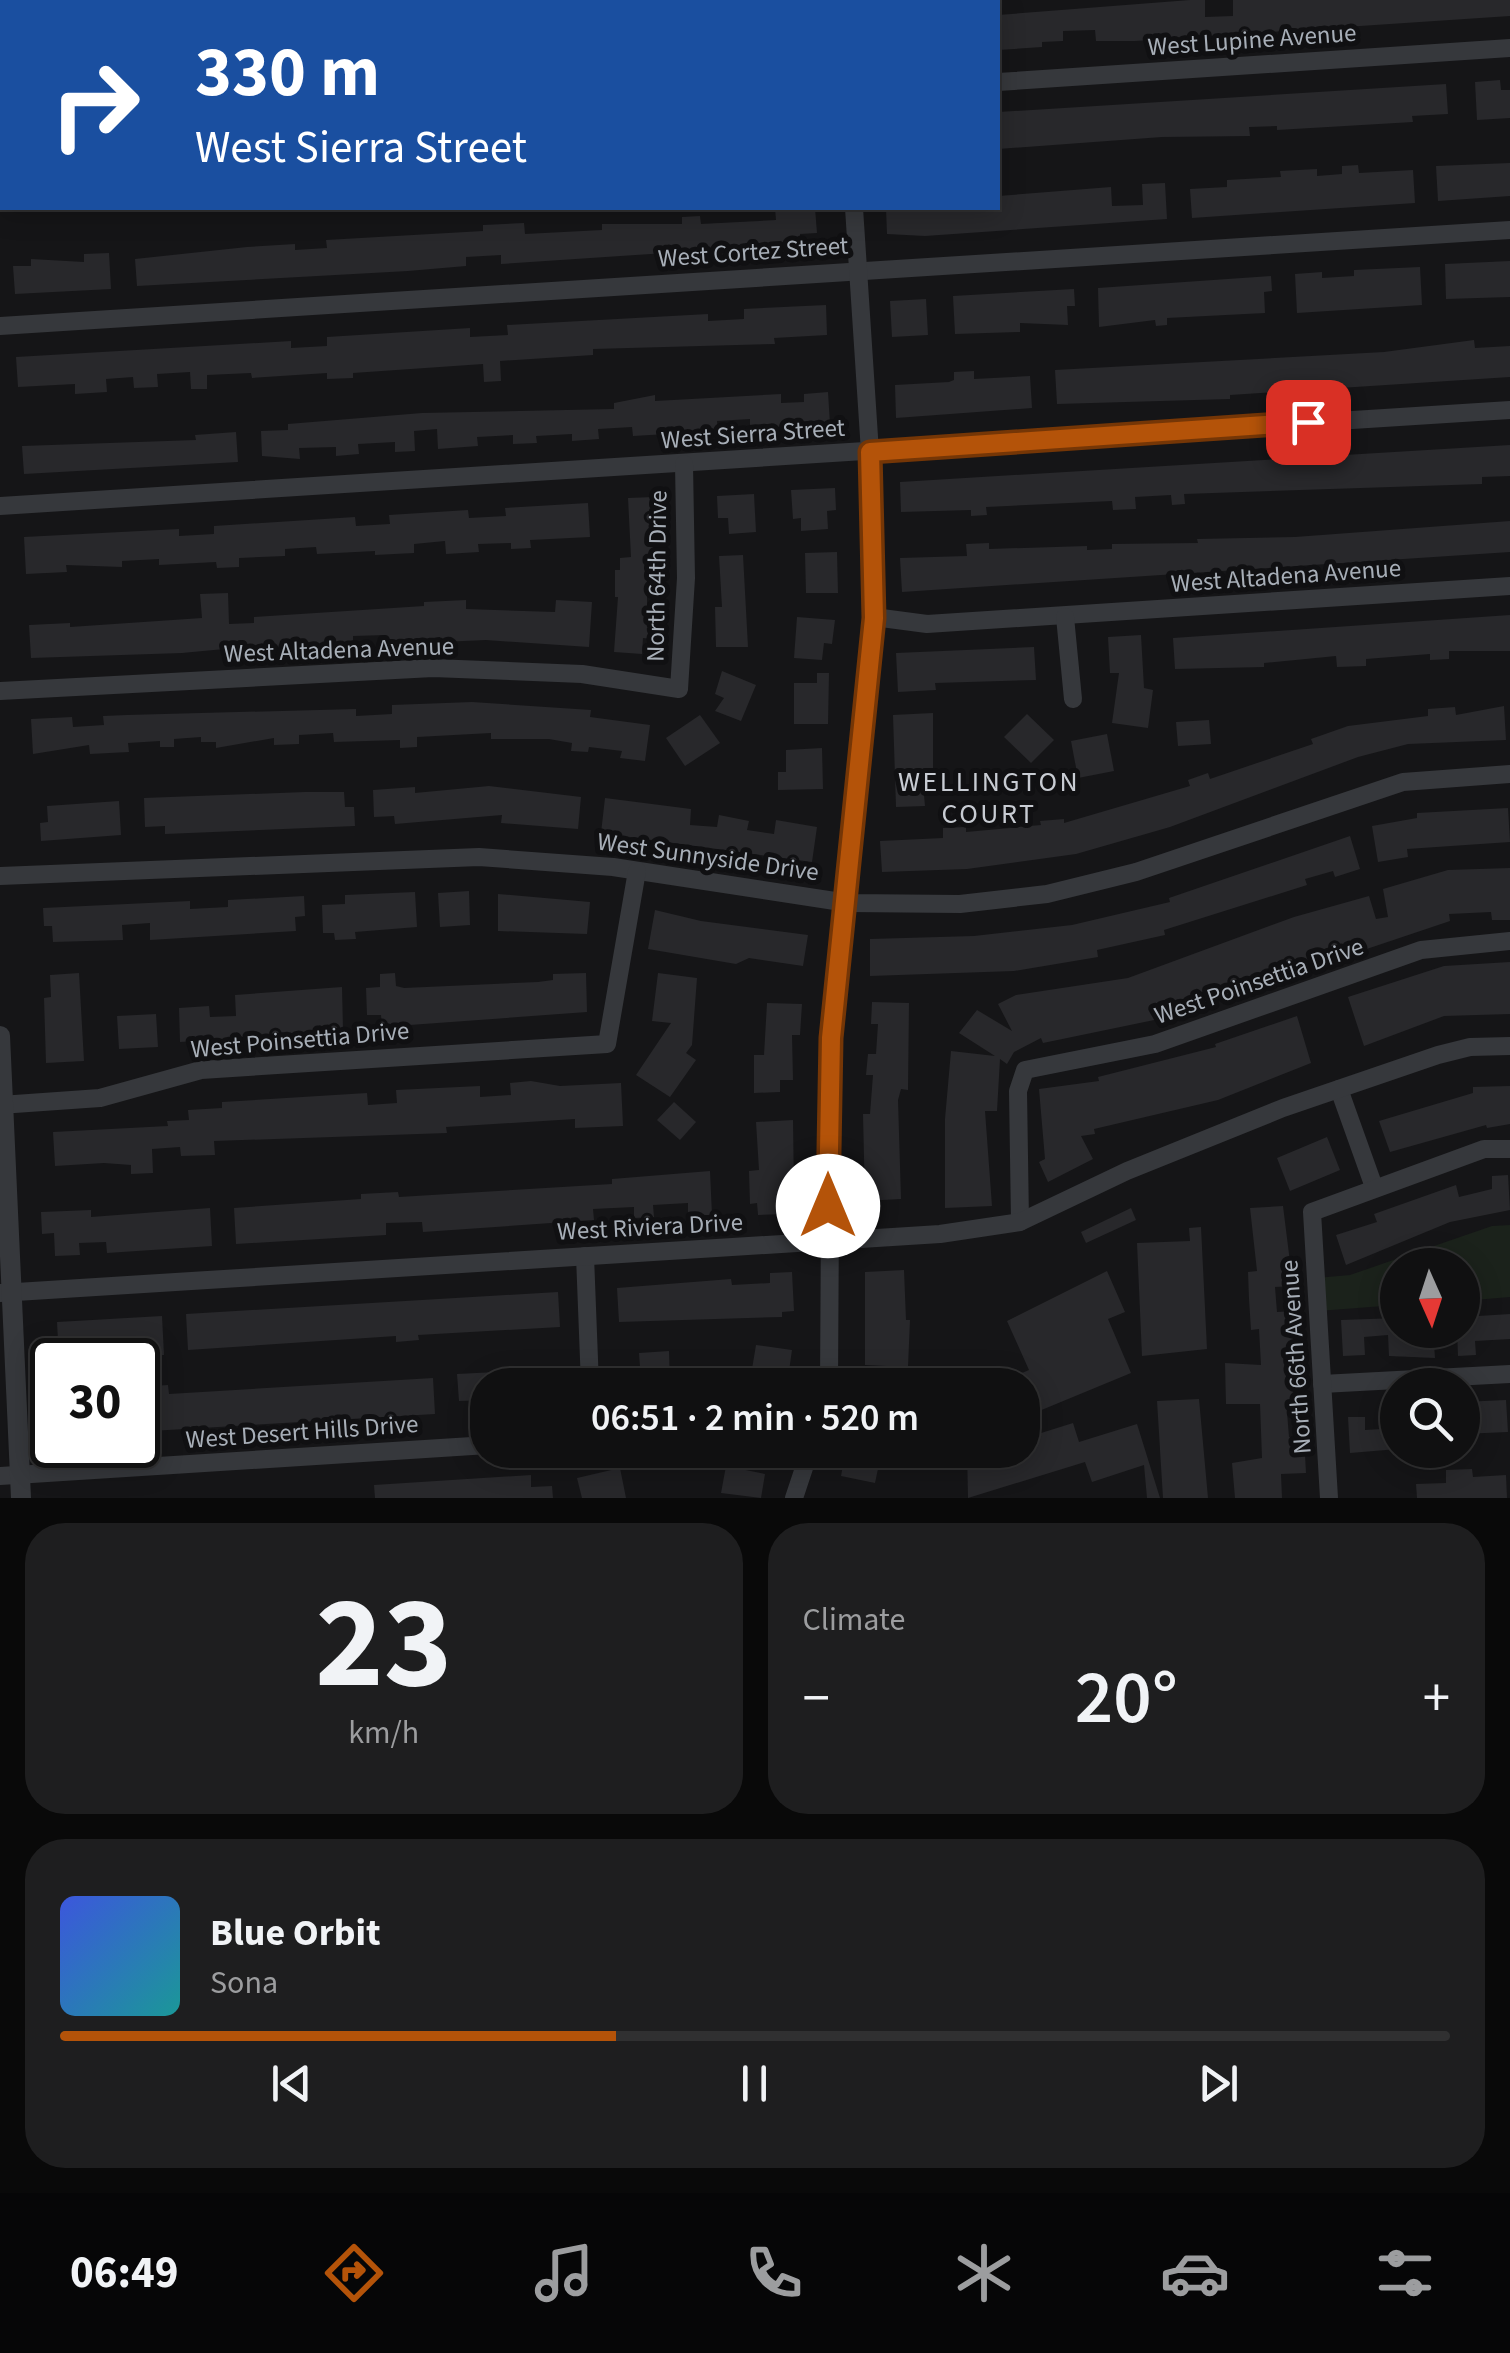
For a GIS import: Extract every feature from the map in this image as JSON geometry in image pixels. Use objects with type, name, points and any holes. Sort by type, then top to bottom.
[{"type":"street","name":"West Lupine Avenue","points":[[1000,82],[1510,48]]},
{"type":"street","points":[[830,1368],[831,1038],[848,902],[874,618],[870,452],[854,210]]},
{"type":"street","name":"West Cortez Street","points":[[0,326],[1510,230]]},
{"type":"street","name":"West Sierra Street","points":[[0,506],[1510,410]]},
{"type":"street","name":"North 64th Drive","points":[[679,689],[686,578],[684,464]]},
{"type":"street","name":"West Altadena Avenue","points":[[874,618],[926,624],[1510,586]]},
{"type":"street","points":[[1065,617],[1073,699]]},
{"type":"street","name":"West Altadena Avenue","points":[[0,691],[433,668],[582,674],[679,689]]},
{"type":"street","name":"West Sunnyside Drive","points":[[0,876],[429,856],[550,860],[848,902],[960,904],[1048,894],[1136,872],[1403,782],[1510,774]]},
{"type":"street","name":"West Poinsettia Drive","points":[[2,1105],[100,1098],[202,1070],[607,1044],[638,871]]},
{"type":"street","name":"West Poinsettia Drive","points":[[1020,1222],[1018,1091],[1024,1070],[1155,1044],[1421,950],[1510,941]]},
{"type":"street","points":[[0,1036],[10,1476],[20,1498]]},
{"type":"street","name":"West Riviera Drive","points":[[6,1292],[940,1234],[1020,1222],[1208,1137],[1339,1089],[1438,1055],[1510,1046]]},
{"type":"street","points":[[1339,1089],[1374,1187],[1484,1149],[1510,1148]]},
{"type":"street","name":"North 66th Avenue","points":[[1329,1498],[1312,1212],[1374,1187]]},
{"type":"street","points":[[585,1256],[589,1368]]},
{"type":"street","points":[[1322,1384],[1510,1374]]},
{"type":"street","name":"West Desert Hills Drive","points":[[10,1476],[470,1446]]},
{"type":"street","points":[[794,1498],[804,1468]]},
{"type":"shaded area","points":[[1510,1225],[1510,1297],[1480,1300],[1480,1248],[1428,1248],[1492,1226]]},
{"type":"shaded area","points":[[1380,1265],[1380,1306],[1318,1311],[1316,1278],[1350,1275]]},
{"type":"building","points":[[1190,0],[1205,0],[1205,17],[1233,16],[1233,0],[1510,0],[1510,16],[1135,41],[1096,41],[1095,30],[1063,31],[1063,41],[1042,42],[1042,47],[1000,50],[1000,15]]},
{"type":"building","points":[[1500,80],[1501,90],[1510,90],[1510,118],[1477,120],[1475,82]]},
{"type":"building","points":[[1446,84],[1448,114],[1412,116],[1413,122],[1277,130],[1277,126],[1249,127],[1250,136],[1162,137],[1000,149],[1000,112]]},
{"type":"building","points":[[1510,163],[1510,196],[1438,201],[1436,166]]},
{"type":"building","points":[[1358,165],[1359,173],[1413,170],[1415,203],[1192,218],[1190,189],[1227,187],[1227,180],[1281,177],[1280,171],[1317,169],[1317,176],[1342,174],[1342,166]]},
{"type":"building","points":[[1165,183],[1167,219],[925,236],[887,234],[886,210],[1000,210],[1000,196],[1111,187],[1112,206],[1143,205],[1142,184]]},
{"type":"building","points":[[775,210],[815,210],[817,233],[800,234],[800,244],[501,264],[501,255],[466,257],[466,266],[137,286],[135,259],[247,247],[295,244],[295,250],[327,248],[326,240],[483,231],[483,225],[524,223],[525,234],[602,230],[602,224],[682,224],[682,217],[700,216],[701,224],[776,220]]},
{"type":"building","points":[[109,253],[111,289],[15,294],[13,266],[31,266],[31,259],[84,262],[84,254]]},
{"type":"building","points":[[1510,261],[1510,297],[1446,299],[1445,264]]},
{"type":"building","points":[[1420,267],[1422,305],[1297,313],[1295,274],[1322,272],[1322,278],[1354,276],[1354,270]]},
{"type":"building","points":[[1271,276],[1272,291],[1264,292],[1265,313],[1167,318],[1167,325],[1156,326],[1155,320],[1099,327],[1098,288]]},
{"type":"building","points":[[1074,289],[1075,306],[1067,306],[1068,325],[1020,323],[1020,332],[955,334],[953,296]]},
{"type":"building","points":[[926,299],[928,335],[892,337],[890,301]]},
{"type":"building","points":[[826,305],[827,335],[774,338],[775,344],[593,349],[593,355],[500,361],[501,381],[484,382],[483,364],[353,373],[353,378],[327,379],[327,373],[252,378],[251,373],[207,375],[207,389],[191,389],[190,372],[157,374],[158,387],[134,388],[133,377],[106,379],[107,392],[75,394],[75,384],[18,387],[16,357],[291,341],[291,348],[327,346],[327,337],[470,328],[470,337],[508,335],[507,325],[708,314],[708,321],[744,319],[744,309]]},
{"type":"building","points":[[1474,340],[1475,348],[1510,346],[1510,377],[1230,395],[1230,399],[1057,404],[1055,370],[1384,352]]},
{"type":"building","points":[[974,371],[974,379],[1030,376],[1032,408],[896,418],[895,385],[949,382],[954,380],[954,372]]},
{"type":"building","points":[[828,392],[830,424],[750,429],[750,419],[717,421],[718,431],[633,436],[632,427],[598,429],[599,439],[572,441],[572,434],[536,436],[537,443],[513,444],[513,435],[477,437],[478,446],[438,449],[437,429],[414,431],[415,451],[395,452],[395,442],[358,444],[359,454],[336,456],[336,447],[299,448],[300,459],[262,456],[261,431],[288,430],[288,424],[422,413],[614,409],[614,403],[655,395],[655,401],[781,394],[781,403],[804,402],[804,394]]},
{"type":"building","points":[[236,432],[238,462],[24,474],[22,446],[196,440],[195,435]]},
{"type":"building","points":[[1510,445],[1510,476],[1482,477],[1482,484],[1184,494],[1185,504],[1172,505],[1171,495],[1135,497],[1136,509],[1113,510],[1112,501],[986,507],[987,515],[971,516],[971,510],[901,512],[900,482]]},
{"type":"building","points":[[835,488],[836,510],[827,511],[828,529],[801,531],[801,518],[793,519],[791,490]]},
{"type":"building","points":[[754,494],[756,532],[729,534],[728,518],[718,518],[717,496]]},
{"type":"building","points":[[654,497],[656,580],[647,580],[647,615],[653,615],[652,639],[643,638],[642,654],[614,652],[618,597],[615,570],[620,570],[620,558],[631,557],[628,498]]},
{"type":"building","points":[[588,503],[590,537],[530,540],[531,548],[511,549],[511,543],[478,544],[479,552],[446,554],[445,541],[414,544],[414,553],[375,555],[375,551],[317,554],[316,547],[285,549],[285,556],[239,558],[239,567],[217,568],[216,562],[159,565],[159,559],[122,561],[122,567],[66,565],[67,572],[26,574],[24,537],[179,529],[179,536],[214,534],[214,526],[355,517],[356,526],[390,524],[389,515],[468,510],[469,518],[506,516],[505,508]]},
{"type":"building","points":[[1510,521],[1510,552],[902,592],[900,558],[967,556],[966,544],[989,543],[989,549],[1112,549],[1112,544],[1198,543],[1197,539],[1295,537]]},
{"type":"building","points":[[837,552],[838,593],[806,593],[805,553]]},
{"type":"building","points":[[743,555],[748,647],[716,647],[715,607],[722,607],[719,556]]},
{"type":"building","points":[[228,593],[229,624],[254,623],[254,617],[424,606],[424,602],[466,600],[466,609],[555,612],[556,600],[592,602],[589,647],[486,640],[441,642],[440,637],[387,644],[386,635],[353,636],[353,645],[268,650],[268,645],[182,653],[31,658],[29,625],[70,623],[70,627],[202,618],[200,594]]},
{"type":"building","points":[[1510,615],[1510,651],[1449,651],[1449,659],[1430,660],[1430,654],[1366,659],[1366,666],[1337,667],[1336,656],[1264,663],[1264,667],[1175,669],[1173,638]]},
{"type":"building","points":[[797,617],[835,620],[832,644],[824,643],[822,660],[794,658]]},
{"type":"building","points":[[1141,635],[1144,688],[1153,690],[1148,728],[1112,723],[1119,673],[1110,673],[1108,637]]},
{"type":"building","points":[[1034,647],[1036,680],[935,683],[936,690],[898,692],[896,653]]},
{"type":"building","points":[[722,671],[756,685],[741,721],[715,711],[724,698],[715,694]]},
{"type":"building","points":[[817,673],[829,673],[828,724],[794,724],[794,683],[817,683]]},
{"type":"building","points":[[472,702],[591,710],[590,717],[650,725],[645,761],[620,758],[622,751],[589,747],[588,752],[571,751],[572,743],[549,739],[491,739],[491,733],[417,737],[417,747],[400,748],[400,740],[334,742],[333,733],[299,735],[299,744],[274,745],[274,738],[216,748],[216,742],[201,742],[201,737],[174,739],[174,747],[160,747],[160,741],[128,743],[129,752],[90,754],[89,745],[33,754],[31,719],[72,717],[73,727],[104,725],[103,716],[356,709],[356,716],[392,714],[392,705]]},
{"type":"building","points":[[1504,706],[1506,740],[1408,744],[1358,757],[1170,827],[1076,854],[967,869],[882,872],[880,841],[943,838],[943,828],[966,827],[966,832],[1041,825],[1040,821],[1064,819],[1064,823],[1190,786],[1188,780],[1208,773],[1210,779],[1313,744],[1311,739],[1348,726],[1428,716],[1428,709],[1455,707],[1456,715]]},
{"type":"building","points":[[933,713],[933,794],[924,795],[925,806],[896,807],[893,715]]},
{"type":"building","points":[[1027,714],[1054,740],[1031,763],[1004,737]]},
{"type":"building","points":[[700,715],[720,743],[685,766],[666,738]]},
{"type":"building","points":[[1209,720],[1211,744],[1178,746],[1176,722]]},
{"type":"building","points":[[1107,734],[1114,771],[1078,778],[1071,741]]},
{"type":"building","points":[[822,748],[823,789],[778,790],[778,772],[786,772],[786,750]]},
{"type":"building","points":[[489,786],[581,797],[578,829],[501,823],[502,815],[395,824],[394,816],[374,817],[373,790],[415,787],[415,793]]},
{"type":"building","points":[[344,792],[345,807],[354,807],[355,826],[165,834],[165,826],[145,827],[144,798]]},
{"type":"building","points":[[605,798],[691,809],[690,825],[717,827],[719,815],[749,821],[747,830],[774,834],[776,820],[817,827],[812,862],[601,833]]},
{"type":"building","points":[[119,801],[121,835],[41,841],[40,823],[48,822],[47,806]]},
{"type":"building","points":[[1508,808],[1510,842],[1407,849],[1408,857],[1378,862],[1372,826],[1417,818],[1417,813]]},
{"type":"building","points":[[1350,836],[1360,869],[1335,877],[1333,871],[1305,879],[1307,885],[1164,930],[1165,935],[1097,950],[1098,957],[1014,971],[870,976],[870,939],[974,936],[1072,925],[1170,902],[1169,898]]},
{"type":"building","points":[[1510,868],[1510,920],[1492,920],[1491,912],[1449,914],[1450,921],[1159,1019],[1043,1043],[1041,1038],[1014,1052],[1007,1064],[1000,1059],[997,1111],[985,1111],[992,1206],[945,1208],[945,1119],[951,1051],[995,1056],[959,1033],[977,1010],[1012,1031],[998,1004],[1016,995],[1128,978],[1294,917],[1369,896],[1376,919],[1388,917],[1383,889],[1448,870]]},
{"type":"building","points":[[469,891],[470,925],[440,927],[438,893]]},
{"type":"building","points":[[415,892],[417,927],[355,932],[356,939],[335,940],[334,933],[323,933],[322,905],[345,904],[345,895]]},
{"type":"building","points":[[498,894],[590,902],[587,934],[498,931]]},
{"type":"building","points":[[304,896],[305,916],[295,917],[296,931],[150,940],[150,923],[122,925],[123,940],[53,942],[52,926],[44,926],[43,908],[190,901],[190,909],[228,907],[228,900]]},
{"type":"building","points":[[655,910],[701,921],[808,935],[803,966],[749,958],[736,964],[648,949]]},
{"type":"building","points":[[1510,962],[1510,1014],[1444,1016],[1364,1046],[1348,997],[1444,966]]},
{"type":"building","points":[[79,973],[84,1061],[46,1063],[44,998],[51,997],[50,975]]},
{"type":"building","points":[[395,973],[396,986],[404,988],[538,982],[553,980],[553,974],[586,973],[587,1012],[382,1027],[381,1015],[367,1015],[366,988],[380,987],[380,974]]},
{"type":"building","points":[[658,973],[697,978],[692,1045],[686,1053],[696,1060],[670,1097],[636,1075],[671,1023],[652,1021]]},
{"type":"building","points":[[342,987],[343,1030],[180,1042],[179,1008],[209,1006],[210,1017],[236,1016],[235,995]]},
{"type":"building","points":[[872,1002],[909,1003],[908,1090],[901,1089],[898,1100],[901,1199],[865,1201],[863,1114],[870,1114],[873,1075],[866,1075],[868,1054],[876,1054],[878,1024],[871,1024]]},
{"type":"building","points":[[767,1003],[802,1004],[800,1035],[792,1035],[793,1080],[780,1080],[780,1092],[754,1093],[754,1055],[764,1055]]},
{"type":"building","points":[[156,1014],[158,1047],[119,1049],[117,1016]]},
{"type":"building","points":[[1297,1016],[1311,1063],[1218,1100],[1094,1129],[1095,1134],[1081,1136],[1093,1159],[1048,1182],[1039,1162],[1045,1159],[1039,1089],[1099,1081],[1098,1077],[1216,1047],[1215,1044]]},
{"type":"building","points":[[531,1081],[560,1086],[621,1083],[623,1126],[575,1128],[575,1119],[446,1127],[447,1133],[214,1141],[215,1155],[181,1156],[180,1147],[152,1149],[153,1173],[131,1174],[131,1165],[104,1163],[55,1166],[53,1132],[168,1126],[167,1121],[189,1120],[188,1110],[222,1108],[222,1102],[367,1093],[368,1105],[397,1103],[396,1090],[480,1086],[480,1097],[511,1095],[510,1083]]},
{"type":"building","points":[[1510,1086],[1510,1124],[1487,1128],[1486,1125],[1390,1152],[1379,1121],[1473,1093],[1473,1087]]},
{"type":"building","points":[[674,1102],[696,1122],[680,1140],[657,1120]]},
{"type":"building","points":[[793,1120],[794,1192],[786,1192],[787,1214],[758,1215],[757,1203],[750,1204],[749,1171],[759,1170],[756,1122]]},
{"type":"building","points":[[1327,1137],[1340,1170],[1290,1191],[1277,1158]]},
{"type":"building","points":[[710,1171],[712,1215],[688,1216],[688,1203],[653,1205],[654,1217],[634,1218],[634,1207],[593,1209],[594,1220],[423,1232],[422,1222],[386,1223],[386,1235],[236,1244],[234,1208],[361,1199],[361,1194],[398,1192],[399,1197],[612,1184],[612,1179]]},
{"type":"building","points":[[1508,1175],[1510,1210],[1450,1222],[1346,1265],[1336,1235],[1377,1222],[1374,1214],[1456,1185],[1459,1197],[1492,1189],[1492,1176]]},
{"type":"building","points":[[1283,1206],[1293,1286],[1275,1287],[1277,1312],[1295,1311],[1297,1347],[1284,1348],[1285,1373],[1299,1372],[1301,1411],[1287,1412],[1289,1437],[1304,1436],[1306,1473],[1281,1474],[1282,1498],[1235,1498],[1232,1463],[1262,1458],[1260,1404],[1226,1404],[1225,1363],[1261,1365],[1259,1329],[1251,1330],[1248,1272],[1257,1271],[1250,1208]]},
{"type":"building","points":[[210,1208],[212,1246],[107,1253],[106,1242],[79,1243],[80,1255],[55,1256],[54,1233],[42,1234],[41,1212],[91,1210],[91,1217]]},
{"type":"building","points":[[1131,1208],[1136,1220],[1086,1243],[1081,1232]]},
{"type":"building","points":[[1201,1227],[1207,1349],[1142,1356],[1137,1243],[1190,1241],[1189,1228]]},
{"type":"building","points":[[904,1270],[906,1320],[910,1320],[908,1367],[865,1365],[865,1272]]},
{"type":"building","points":[[1107,1271],[1125,1312],[1108,1319],[1131,1373],[1040,1411],[1040,1368],[1028,1368],[1007,1321]]},
{"type":"building","points":[[792,1272],[794,1311],[782,1312],[782,1317],[619,1322],[617,1288],[731,1279],[732,1285],[770,1283],[770,1273]]},
{"type":"building","points":[[558,1292],[560,1327],[418,1335],[419,1340],[396,1342],[396,1336],[188,1350],[186,1314]]},
{"type":"building","points":[[1510,1314],[1510,1339],[1480,1341],[1480,1316]]},
{"type":"building","points":[[162,1316],[164,1355],[160,1355],[160,1338],[58,1338],[57,1322]]},
{"type":"building","points":[[1380,1319],[1380,1336],[1364,1337],[1365,1355],[1343,1356],[1341,1320]]},
{"type":"building","points":[[756,1345],[792,1350],[789,1368],[752,1368]]},
{"type":"building","points":[[1389,1348],[1434,1348],[1435,1358],[1389,1356]]},
{"type":"building","points":[[1458,1348],[1476,1348],[1476,1355],[1458,1356]]},
{"type":"building","points":[[669,1351],[670,1368],[627,1368],[640,1367],[639,1353]]},
{"type":"building","points":[[470,1373],[470,1401],[459,1401],[457,1374]]},
{"type":"building","points":[[433,1378],[435,1414],[160,1430],[160,1386],[168,1385],[169,1394]]},
{"type":"building","points":[[1199,1399],[1208,1498],[1163,1498],[1157,1401]]},
{"type":"building","points":[[1506,1400],[1508,1432],[1480,1433],[1480,1401]]},
{"type":"building","points":[[1348,1417],[1365,1417],[1365,1430],[1380,1429],[1380,1450],[1350,1453]]},
{"type":"building","points":[[1073,1423],[1079,1442],[1137,1424],[1160,1498],[1147,1498],[1144,1465],[1092,1482],[1085,1462],[968,1498],[967,1468],[1040,1468],[1040,1433]]},
{"type":"building","points":[[620,1468],[626,1498],[582,1498],[577,1478]]},
{"type":"building","points":[[726,1468],[765,1474],[761,1498],[721,1493]]},
{"type":"building","points":[[843,1468],[878,1468],[875,1483],[841,1476]]},
{"type":"building","points":[[1472,1469],[1473,1477],[1506,1475],[1507,1498],[1417,1498],[1416,1484],[1446,1483],[1446,1470]]},
{"type":"building","points":[[531,1475],[531,1487],[552,1486],[553,1498],[375,1498],[374,1485]]},
{"type":"district","name":"WELLINGTON COURT","points":[[989,798]]},
{"type":"route","points":[[828,1206],[831,1038],[848,902],[874,618],[870,452],[1308,422]]}]
